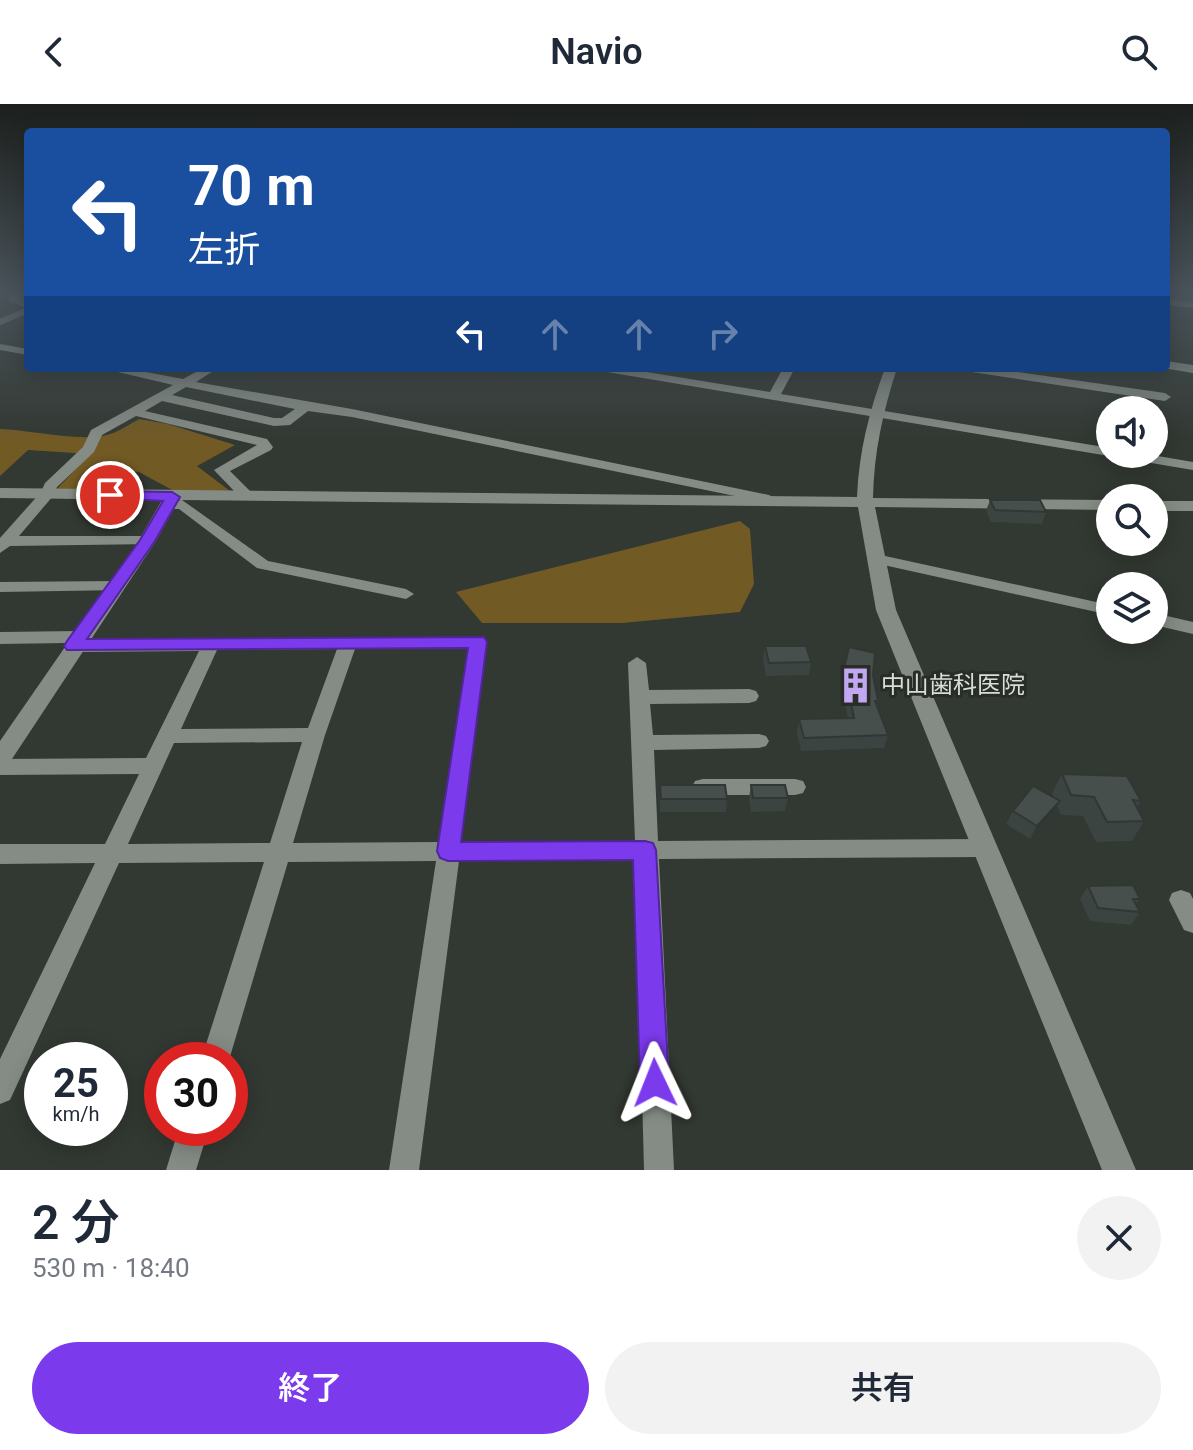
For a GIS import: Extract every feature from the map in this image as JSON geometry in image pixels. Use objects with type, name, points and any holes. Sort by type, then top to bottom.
[{"type":"street","points":[[0,347],[24,351]]},
{"type":"street","points":[[1170,366],[1193,369]]},
{"type":"street","points":[[126,372],[305,407],[352,413],[776,500]]},
{"type":"street","points":[[3,545],[48,493],[50,486],[89,449],[96,433],[205,372]]},
{"type":"street","points":[[625,372],[1096,450]]},
{"type":"street","points":[[773,397],[787,372]]},
{"type":"street","points":[[890,372],[875,414],[866,457],[865,501],[886,610],[1119,1170]]},
{"type":"street","points":[[1021,372],[1049,374],[1160,396]]},
{"type":"street","points":[[162,397],[274,422],[285,422],[305,407]]},
{"type":"street","points":[[135,412],[262,442],[266,447],[256,455],[221,470],[244,492],[242,495]]},
{"type":"street","points":[[1168,462],[1193,466]]},
{"type":"street","points":[[0,493],[170,501],[242,495],[1096,505]]},
{"type":"street","points":[[0,759],[76,641],[147,541],[170,501]]},
{"type":"street","points":[[170,501],[182,504],[263,565],[406,594]]},
{"type":"street","points":[[1168,506],[1193,506]]},
{"type":"street","points":[[3,545],[147,541]]},
{"type":"street","points":[[876,559],[1096,607]]},
{"type":"street","points":[[0,587],[116,586]]},
{"type":"street","points":[[1168,622],[1193,628]]},
{"type":"street","points":[[0,638],[211,644],[478,642],[404,1170]]},
{"type":"street","points":[[221,1042],[315,735],[348,643]]},
{"type":"street","points":[[0,1090],[211,644]]},
{"type":"street","points":[[637,663],[643,743],[659,787],[645,850],[659,1170]]},
{"type":"street","points":[[639,697],[749,696]]},
{"type":"street","points":[[167,736],[315,735]]},
{"type":"street","points":[[643,743],[759,741]]},
{"type":"street","points":[[0,767],[152,766]]},
{"type":"street","points":[[659,787],[795,787]]},
{"type":"street","points":[[0,854],[986,848]]},
{"type":"street","points":[[1181,900],[1193,922]]},
{"type":"street","points":[[181,1170],[188,1146]]},
{"type":"shaded area","points":[[139,419],[168,424],[235,445],[197,466],[230,491],[176,492],[139,472],[112,469],[92,492],[56,490],[90,454],[28,450],[0,476],[0,429],[86,437],[110,434]]},
{"type":"shaded area","points":[[740,521],[750,529],[754,584],[740,612],[622,623],[482,623],[456,592]]},
{"type":"building","points":[[990,500],[1040,500],[1046,512],[995,510]]},
{"type":"building","points":[[765,646],[806,646],[811,662],[769,663]]},
{"type":"building","points":[[849,647],[875,653],[873,675],[878,701],[875,701],[888,735],[804,738],[799,719],[854,718],[844,669]]},
{"type":"building","points":[[1062,774],[1127,776],[1141,801],[1133,800],[1144,821],[1107,822],[1094,797],[1071,795]]},
{"type":"building","points":[[660,785],[725,785],[727,799],[661,799]]},
{"type":"building","points":[[751,785],[785,785],[788,798],[753,798]]},
{"type":"building","points":[[1033,786],[1060,801],[1037,826],[1013,811]]},
{"type":"building","points":[[1133,885],[1140,899],[1133,899],[1140,912],[1098,908],[1088,886]]},
{"type":"place","name":"中山歯科医院","points":[[855,685]]},
{"type":"route","points":[[110,495],[172,497],[147,541],[74,646],[478,642],[448,851],[645,850],[655,1083]]}]
